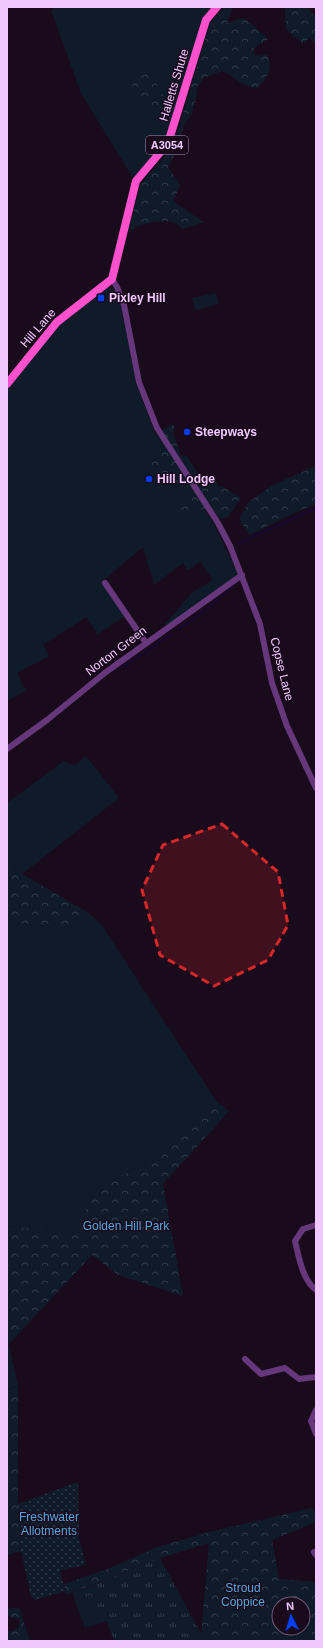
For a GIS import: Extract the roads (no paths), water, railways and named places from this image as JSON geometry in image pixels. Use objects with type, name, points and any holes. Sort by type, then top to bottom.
[{"type":"main road","name":"Halletts Shute","points":[[112,279],[136,181],[168,143],[206,20],[217,7]]},
{"type":"main road","name":"Hill Lane","points":[[7,384],[57,322],[112,279]]},
{"type":"street","points":[[112,279],[118,287],[124,305],[139,382],[156,428],[218,523],[230,546],[242,575]]},
{"type":"street","name":"Norton Green","points":[[7,749],[47,720],[106,672],[242,575]]},
{"type":"street","name":"Copse Lane","points":[[242,575],[260,624],[272,683],[287,726],[316,788]]},
{"type":"street","points":[[104,583],[146,643]]},
{"type":"street","points":[[316,1225],[303,1229],[295,1241],[302,1269],[312,1287],[316,1290]]},
{"type":"street","points":[[245,1359],[260,1374],[261,1382]]},
{"type":"street","points":[[260,1374],[285,1368],[298,1379],[316,1377]]},
{"type":"street","points":[[316,1410],[311,1421],[316,1434]]},
{"type":"waterway","points":[[239,543],[316,508]]},
{"type":"waterway","points":[[178,629],[199,615],[233,587]]},
{"type":"waterway","points":[[123,667],[172,634]]},
{"type":"place","name":"Pixley Hill","points":[[101,298]]},
{"type":"place","name":"Steepways","points":[[187,432]]},
{"type":"place","name":"Hill Lodge","points":[[149,479]]},
{"type":"park label","name":"Golden Hill Park","points":[[126,1226]]},
{"type":"park label","name":"Freshwater Allotments","points":[[49,1524]]},
{"type":"park label","name":"Stroud Coppice","points":[[243,1595]]}]
